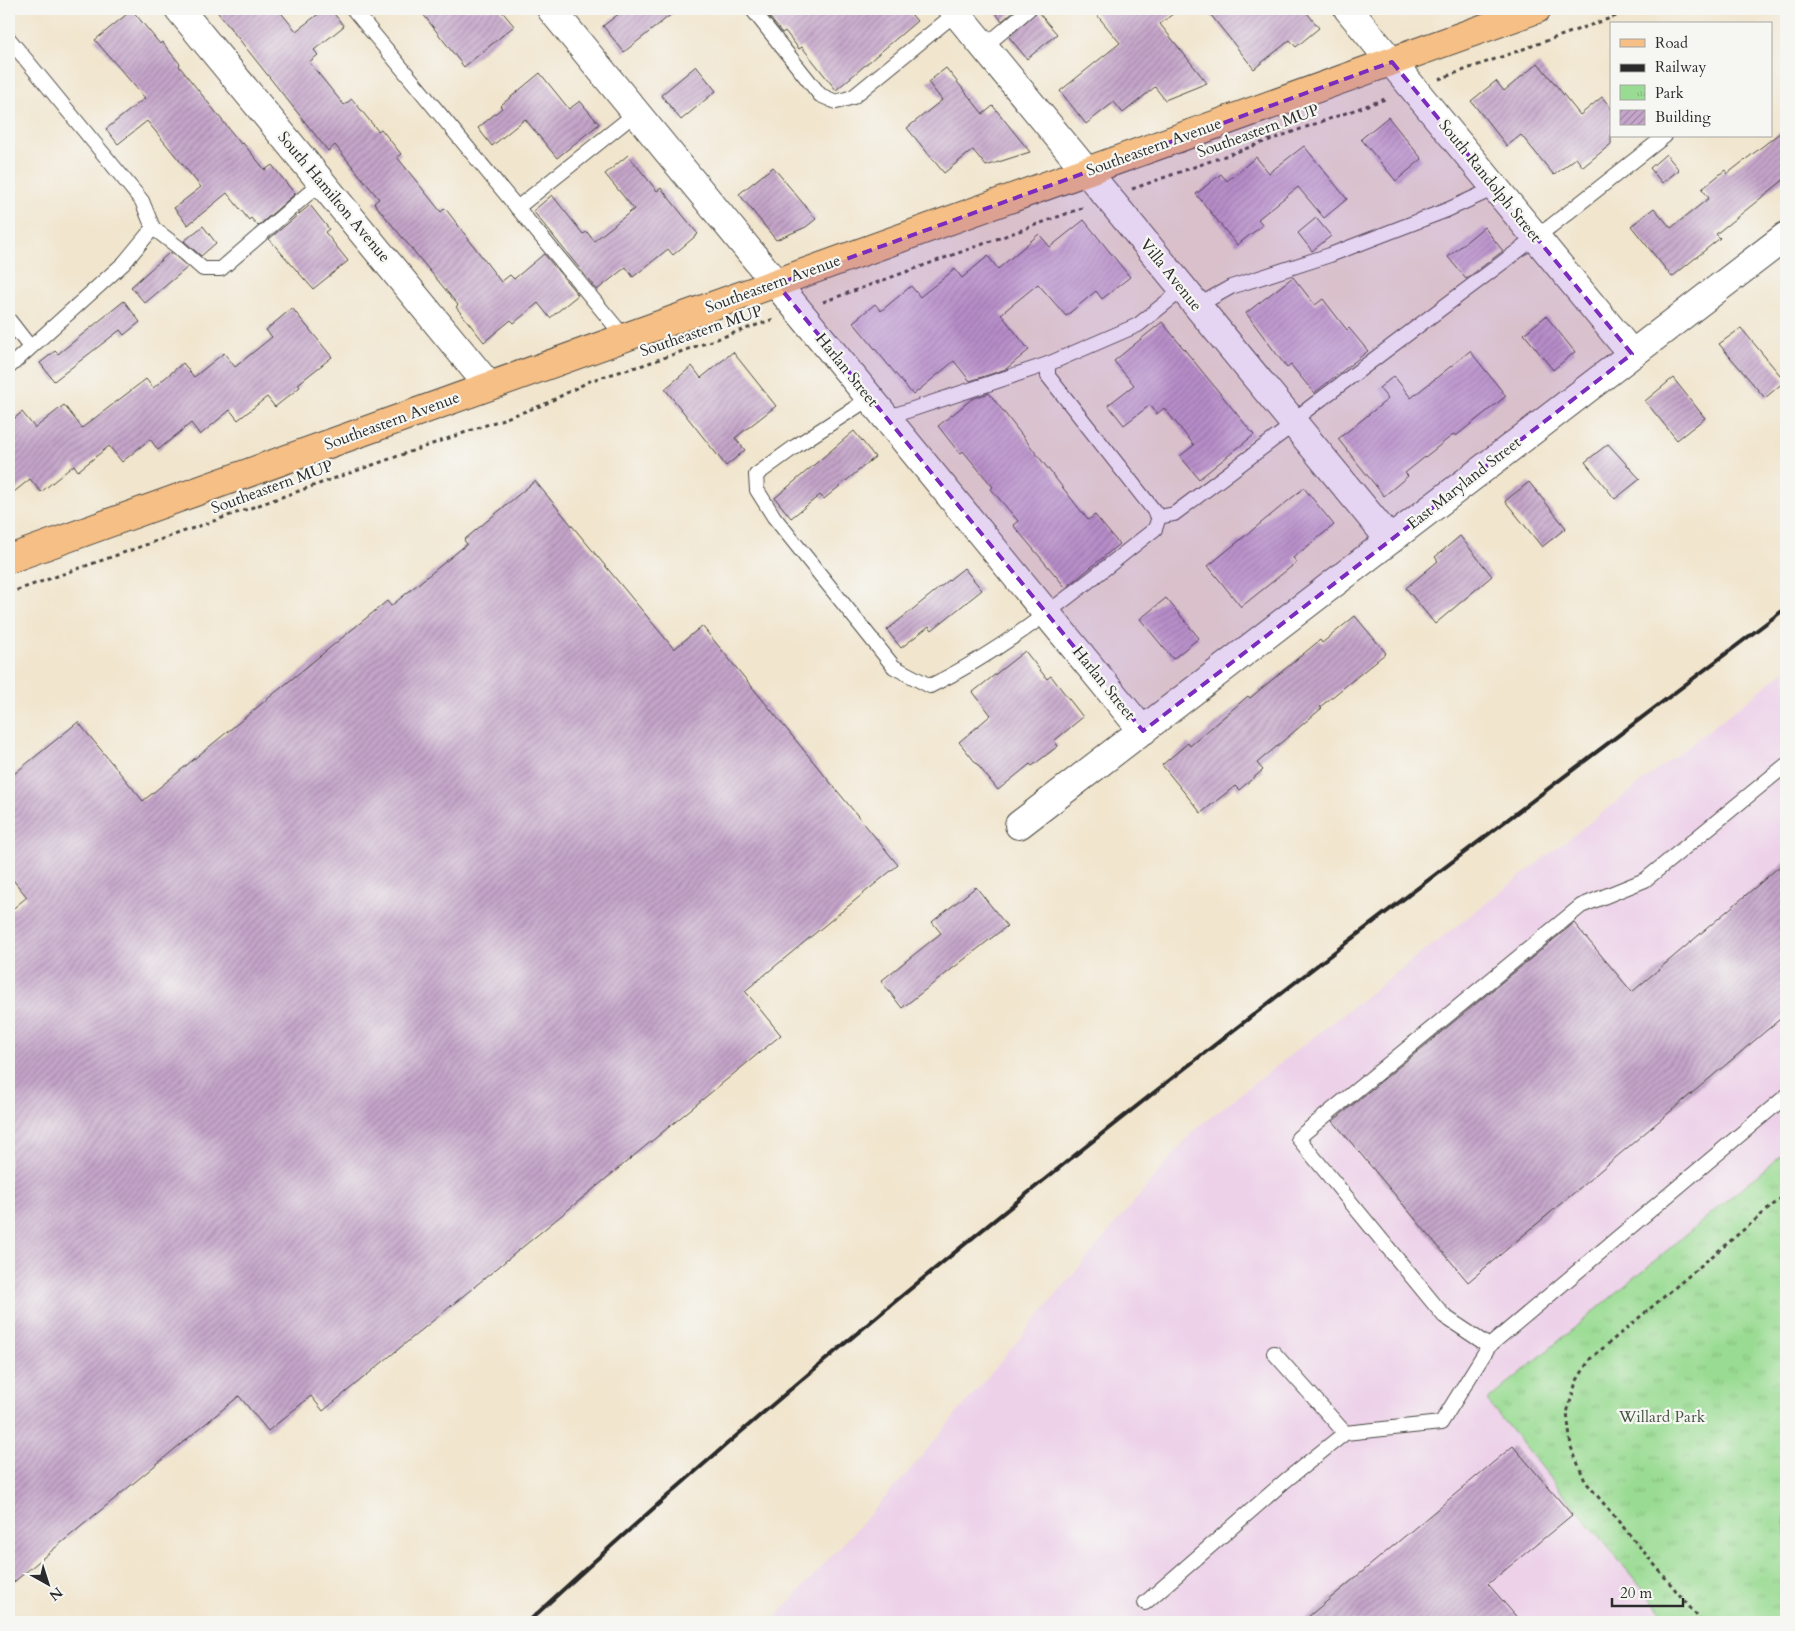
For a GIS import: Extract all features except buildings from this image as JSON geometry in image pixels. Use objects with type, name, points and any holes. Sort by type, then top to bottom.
[{"type":"main road","name":"Southeastern Avenue","points":[[9,560],[1537,9]]},
{"type":"street","name":"South Hamilton Avenue","points":[[179,9],[490,386]]},
{"type":"street","name":"Harlan Street","points":[[551,9],[1143,731]]},
{"type":"street","name":"South Randolph Street","points":[[1348,9],[1632,354]]},
{"type":"street","name":"Villa Avenue","points":[[954,11],[1390,540]]},
{"type":"street","name":"East Maryland Street","points":[[1018,825],[1786,236]]},
{"type":"lane","points":[[353,9],[625,338]]},
{"type":"lane","points":[[752,9],[820,95],[836,102],[853,97],[954,11]]},
{"type":"lane","points":[[984,47],[1029,9]]},
{"type":"lane","points":[[9,39],[142,200],[153,228],[178,246],[203,269],[221,269],[310,192],[318,178]]},
{"type":"lane","points":[[517,208],[636,113]]},
{"type":"lane","points":[[1159,517],[1174,514],[1662,138]]},
{"type":"lane","points":[[1159,517],[1156,529],[1046,614],[963,670],[930,686],[894,667],[774,517],[757,490],[756,475],[796,446],[878,408],[1048,364],[1138,325],[1190,298],[1231,287],[1330,255],[1447,210],[1482,194],[1493,184]]},
{"type":"lane","points":[[9,367],[124,263],[153,228]]},
{"type":"lane","points":[[9,320],[30,347]]},
{"type":"lane","points":[[1048,364],[1048,376],[1159,517]]},
{"type":"lane","points":[[1489,1346],[1444,1316],[1298,1138],[1581,906],[1645,880],[1786,765]]},
{"type":"lane","points":[[1145,1603],[1285,1481],[1345,1434],[1441,1423],[1489,1346],[1786,1096]]},
{"type":"lane","points":[[1274,1352],[1345,1434]]},
{"type":"path","points":[[1436,80],[1636,9]]},
{"type":"path","name":"Southeastern MUP","points":[[1124,192],[1391,97]]},
{"type":"path","points":[[818,304],[1093,204]]},
{"type":"path","name":"Southeastern MUP","points":[[9,593],[543,405],[592,380],[643,365],[776,319]]},
{"type":"path","points":[[1702,1622],[1586,1481],[1571,1447],[1567,1413],[1576,1382],[1590,1359],[1786,1194]]},
{"type":"highlighted area","points":[[1392,62],[1632,354],[1143,731],[777,284]]},
{"type":"shaded area","points":[[1786,670],[1786,1151],[1487,1401],[1670,1622],[771,1622],[904,1477],[1194,1130]]},
{"type":"green space","name":"Willard Park","points":[[1786,1151],[1786,1622],[1670,1622],[1487,1401]]},
{"type":"railway","points":[[528,1622],[678,1486],[831,1355],[987,1226],[1304,975],[1786,608]]}]
